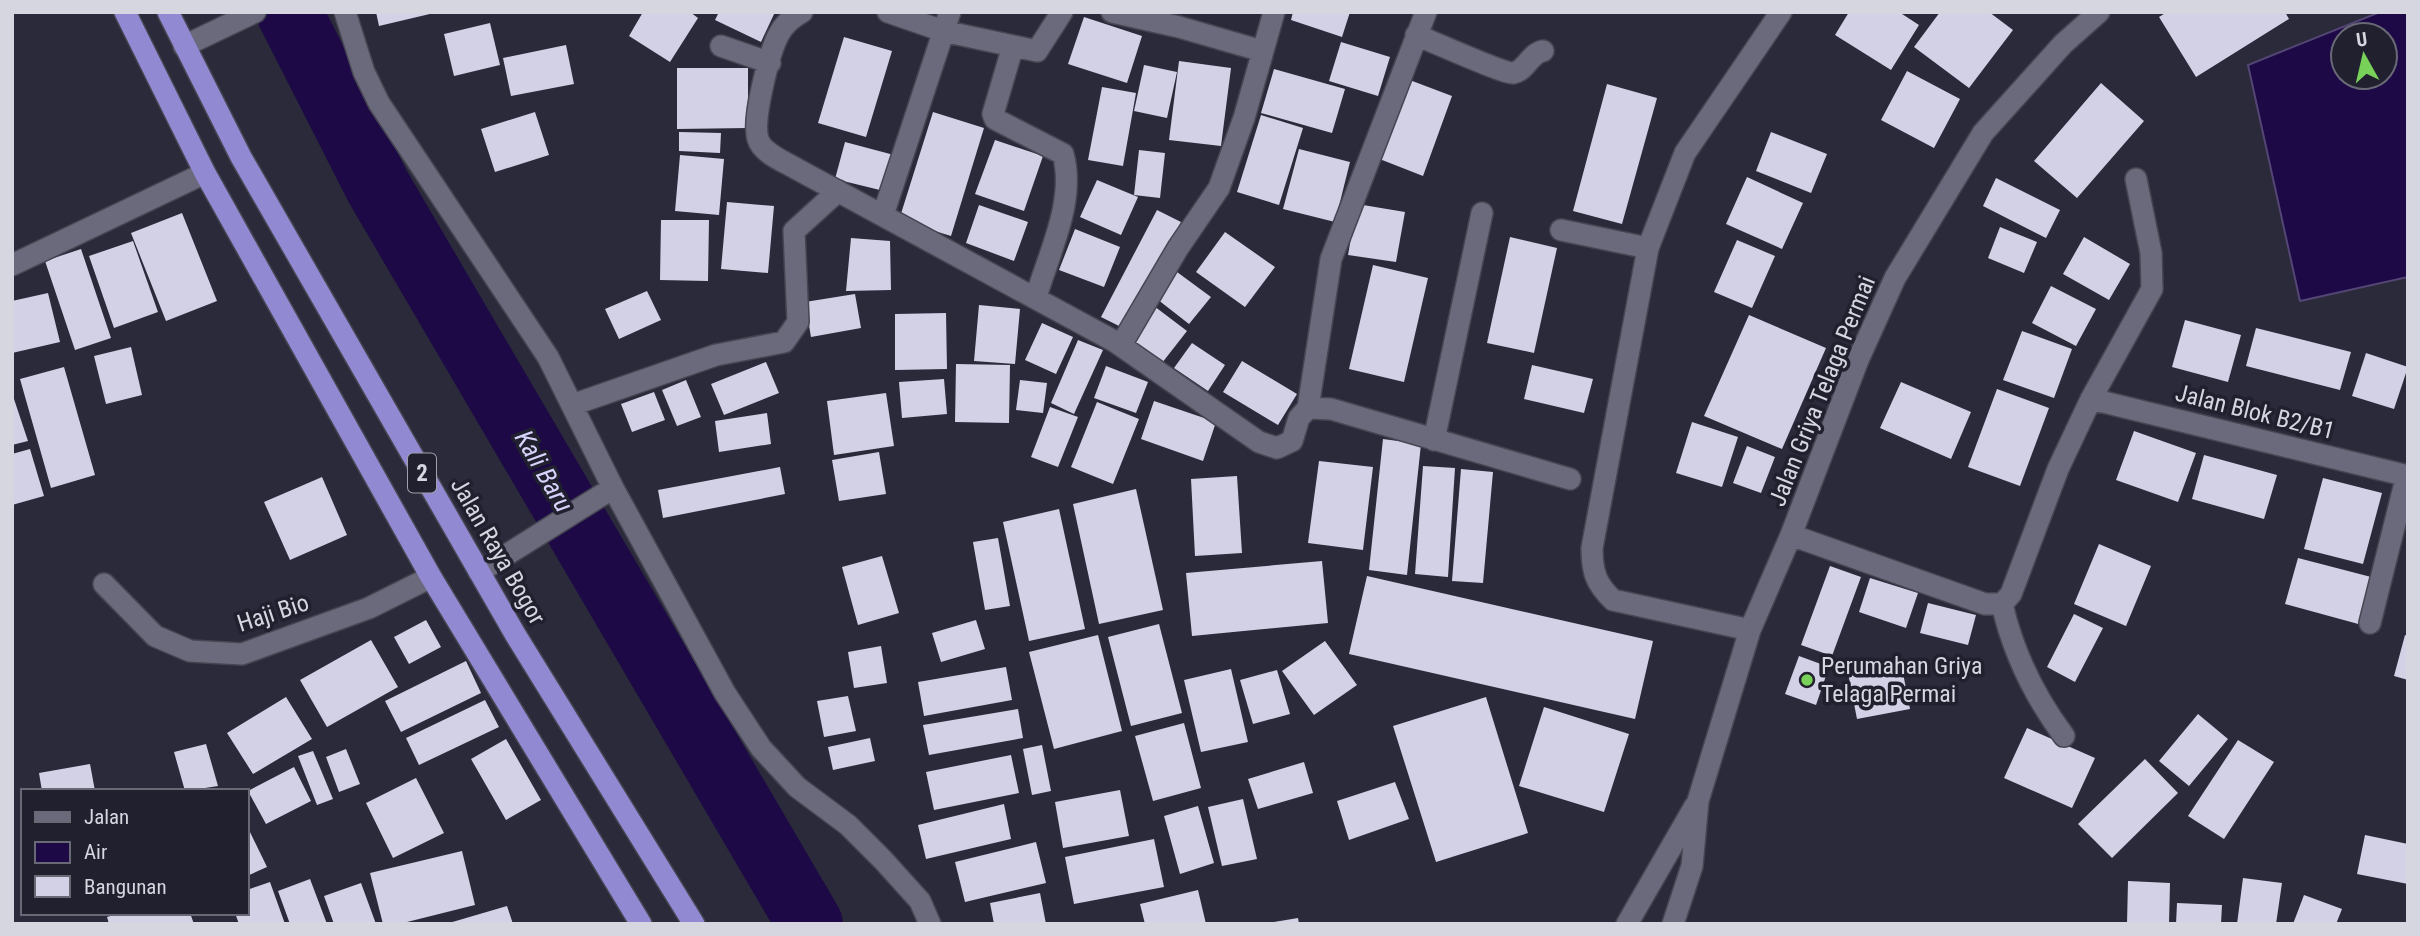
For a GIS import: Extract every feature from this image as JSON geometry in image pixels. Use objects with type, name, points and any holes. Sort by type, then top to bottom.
[{"type":"highway","name":"2","points":[[125,12],[205,173],[430,578],[641,924]]},
{"type":"highway","name":"Jalan Raya Bogor","points":[[168,12],[241,157],[479,572],[694,924]]},
{"type":"street","points":[[184,46],[255,12]]},
{"type":"street","points":[[345,12],[379,103],[548,357],[572,405],[606,493],[725,693],[761,748],[797,787],[848,825],[883,860],[920,901],[930,924]]},
{"type":"street","points":[[802,12],[792,17],[779,33],[757,115],[757,137],[761,147],[1121,345],[1259,442],[1277,448],[1292,441],[1299,418],[1308,408],[1331,259],[1426,12]]},
{"type":"street","points":[[888,12],[946,21],[1013,46],[1037,51],[1062,12]]},
{"type":"street","points":[[1112,12],[1180,27],[1262,51]]},
{"type":"street","points":[[1121,345],[1178,248],[1219,188],[1244,118],[1274,12]]},
{"type":"street","points":[[1750,629],[1613,600],[1600,587],[1592,569],[1592,548],[1648,248],[1685,153],[1781,12]]},
{"type":"street","name":"Jalan Griya Telaga Permai","points":[[1673,924],[1692,866],[1698,801],[1750,629],[1791,535],[1858,360],[1895,278],[1983,134],[2063,44],[2099,12]]},
{"type":"street","points":[[883,215],[946,21]]},
{"type":"street","points":[[1416,35],[1507,73],[1520,70],[1537,52],[1544,51]]},
{"type":"street","points":[[721,46],[770,64]]},
{"type":"street","points":[[1013,46],[993,114],[995,119],[1056,149],[1063,155],[1068,171],[1068,191],[1036,297]]},
{"type":"street","points":[[12,265],[205,173]]},
{"type":"street","points":[[1791,535],[1985,604],[2002,604],[2011,594],[2058,469],[2091,399],[2152,289],[2151,253],[2136,179]]},
{"type":"street","points":[[572,405],[716,355],[784,342],[798,322],[794,231],[838,191]]},
{"type":"street","points":[[1434,440],[1482,213]]},
{"type":"street","points":[[1561,229],[1648,248]]},
{"type":"street","name":"Jalan Blok B2/B1","points":[[2091,399],[2407,475]]},
{"type":"street","points":[[1308,408],[1331,409],[1570,479]]},
{"type":"street","points":[[2370,622],[2407,475]]},
{"type":"street","points":[[479,572],[606,493]]},
{"type":"street","name":"Haji Bio","points":[[104,584],[155,636],[190,651],[242,653],[369,608],[430,578]]},
{"type":"street","points":[[2002,604],[2008,631],[2026,673],[2046,712],[2064,736]]},
{"type":"street","name":"Jalan Griya Telaga Permai","points":[[1627,924],[1698,801]]},
{"type":"water","points":[[2380,12],[2408,12],[2408,277],[2300,301],[2248,65],[2329,32],[2329,91],[2399,91],[2399,21],[2358,21]]},
{"type":"building","points":[[376,12],[434,12],[434,13],[379,26]]},
{"type":"building","points":[[643,12],[690,12],[698,18],[670,62],[629,36]]},
{"type":"building","points":[[719,12],[775,12],[761,42],[715,20]]},
{"type":"building","points":[[1293,12],[1350,12],[1342,37],[1291,20]]},
{"type":"building","points":[[1849,12],[1899,12],[1919,25],[1891,70],[1835,35]]},
{"type":"building","points":[[1940,12],[1989,12],[2013,30],[1969,88],[1914,47]]},
{"type":"building","points":[[2167,12],[2285,12],[2289,19],[2196,77],[2159,17]]},
{"type":"building","points":[[1084,17],[1142,36],[1127,83],[1068,64]]},
{"type":"building","points":[[490,23],[500,65],[454,76],[444,34]]},
{"type":"building","points":[[844,37],[892,51],[866,137],[818,123]]},
{"type":"building","points":[[1341,42],[1390,57],[1378,96],[1329,81]]},
{"type":"building","points":[[566,45],[574,84],[511,96],[503,58]]},
{"type":"building","points":[[1179,61],[1231,68],[1221,146],[1169,140]]},
{"type":"building","points":[[1144,65],[1177,72],[1167,118],[1134,111]]},
{"type":"building","points":[[677,68],[748,68],[748,128],[677,129]]},
{"type":"building","points":[[1274,69],[1345,89],[1332,133],[1261,113]]},
{"type":"building","points":[[1907,71],[1960,99],[1934,148],[1881,120]]},
{"type":"building","points":[[1407,79],[1452,96],[1423,176],[1377,158]]},
{"type":"building","points":[[2101,83],[2144,121],[2077,198],[2034,161]]},
{"type":"building","points":[[1607,84],[1657,98],[1622,224],[1573,211]]},
{"type":"building","points":[[1102,87],[1136,93],[1123,166],[1088,160]]},
{"type":"building","points":[[535,112],[549,155],[495,172],[481,129]]},
{"type":"building","points":[[933,112],[984,128],[951,236],[899,220]]},
{"type":"building","points":[[1261,115],[1303,128],[1279,205],[1237,192]]},
{"type":"building","points":[[679,132],[721,133],[720,153],[679,151]]},
{"type":"building","points":[[1771,132],[1827,154],[1811,193],[1756,171]]},
{"type":"building","points":[[995,140],[1043,156],[1024,211],[975,194]]},
{"type":"building","points":[[845,142],[894,155],[884,191],[835,179]]},
{"type":"building","points":[[1299,149],[1350,162],[1335,222],[1283,209]]},
{"type":"building","points":[[1139,150],[1165,153],[1160,198],[1134,195]]},
{"type":"building","points":[[680,155],[724,159],[719,215],[675,211]]},
{"type":"building","points":[[1747,177],[1803,203],[1782,249],[1726,224]]},
{"type":"building","points":[[1996,178],[2060,210],[2046,238],[1983,206]]},
{"type":"building","points":[[1097,180],[1138,197],[1121,235],[1080,217]]},
{"type":"building","points":[[727,202],[774,206],[768,273],[721,269]]},
{"type":"building","points":[[1357,204],[1405,212],[1396,262],[1348,255]]},
{"type":"building","points":[[979,205],[1028,222],[1014,261],[966,243]]},
{"type":"building","points":[[1157,210],[1181,222],[1125,329],[1101,317]]},
{"type":"building","points":[[182,213],[217,301],[166,321],[131,233]]},
{"type":"building","points":[[661,220],[709,220],[708,281],[660,280]]},
{"type":"building","points":[[2000,227],[2037,242],[2024,273],[1988,258]]},
{"type":"building","points":[[1075,229],[1120,247],[1104,287],[1059,270]]},
{"type":"building","points":[[1225,232],[1275,267],[1245,307],[1196,272]]},
{"type":"building","points":[[1510,237],[1557,248],[1534,353],[1487,343]]},
{"type":"building","points":[[2084,237],[2130,264],[2109,300],[2063,274]]},
{"type":"building","points":[[851,238],[890,241],[891,290],[846,291]]},
{"type":"building","points":[[1737,240],[1775,256],[1752,308],[1714,292]]},
{"type":"building","points":[[133,241],[158,312],[114,328],[89,256]]},
{"type":"building","points":[[81,249],[111,338],[75,350],[45,261]]},
{"type":"building","points":[[1373,265],[1428,278],[1404,382],[1349,369]]},
{"type":"building","points":[[1177,272],[1211,297],[1189,324],[1157,299]]},
{"type":"building","points":[[2051,286],[2096,309],[2076,346],[2032,323]]},
{"type":"building","points":[[647,291],[661,320],[619,339],[605,309]]},
{"type":"building","points":[[48,293],[60,342],[12,353],[12,301]]},
{"type":"building","points":[[855,294],[861,328],[811,337],[805,302]]},
{"type":"building","points":[[979,305],[1020,309],[1015,364],[974,361]]},
{"type":"building","points":[[1154,306],[1187,331],[1162,363],[1129,337]]},
{"type":"building","points":[[946,313],[947,369],[895,370],[895,314]]},
{"type":"building","points":[[1749,315],[1826,348],[1782,449],[1704,416]]},
{"type":"building","points":[[2185,320],[2241,335],[2228,382],[2172,367]]},
{"type":"building","points":[[1042,323],[1073,337],[1056,374],[1025,360]]},
{"type":"building","points":[[2256,328],[2351,352],[2340,390],[2246,366]]},
{"type":"building","points":[[2022,331],[2072,349],[2054,398],[2003,380]]},
{"type":"building","points":[[1078,340],[1103,350],[1074,414],[1051,403]]},
{"type":"building","points":[[1192,343],[1225,365],[1208,391],[1174,368]]},
{"type":"building","points":[[131,347],[142,395],[106,404],[94,356]]},
{"type":"building","points":[[2366,353],[2408,367],[2394,409],[2352,396]]},
{"type":"building","points":[[1242,361],[1297,394],[1278,425],[1223,392]]},
{"type":"building","points":[[766,362],[779,393],[724,415],[711,384]]},
{"type":"building","points":[[956,364],[1010,365],[1009,423],[955,422]]},
{"type":"building","points":[[1532,365],[1593,379],[1584,413],[1524,399]]},
{"type":"building","points":[[1106,366],[1148,382],[1136,413],[1094,398]]},
{"type":"building","points":[[64,367],[95,475],[51,488],[20,379]]},
{"type":"building","points":[[944,379],[947,414],[902,418],[899,382]]},
{"type":"building","points":[[686,380],[701,417],[677,426],[662,390]]},
{"type":"building","points":[[1020,380],[1047,383],[1043,413],[1016,410]]},
{"type":"building","points":[[1901,382],[1971,412],[1951,459],[1880,428]]},
{"type":"building","points":[[1997,389],[2049,408],[2020,486],[1968,467]]},
{"type":"building","points":[[654,392],[665,420],[632,432],[621,404]]},
{"type":"building","points":[[12,393],[28,441],[12,445]]},
{"type":"building","points":[[886,393],[894,446],[834,455],[827,401]]},
{"type":"building","points":[[1154,401],[1216,422],[1203,461],[1141,439]]},
{"type":"building","points":[[1097,402],[1139,419],[1113,484],[1071,467]]},
{"type":"building","points":[[1050,407],[1078,417],[1058,467],[1031,457]]},
{"type":"building","points":[[767,413],[771,444],[719,452],[715,421]]},
{"type":"building","points":[[1692,422],[1738,437],[1722,487],[1676,473]]},
{"type":"building","points":[[2134,431],[2196,453],[2178,502],[2116,480]]},
{"type":"building","points":[[1383,439],[1421,444],[1407,575],[1369,570]]},
{"type":"building","points":[[1747,446],[1775,457],[1761,493],[1733,483]]},
{"type":"building","points":[[30,449],[44,496],[12,505],[12,454]]},
{"type":"building","points":[[879,452],[886,494],[839,501],[832,460]]},
{"type":"building","points":[[2204,455],[2277,475],[2264,519],[2192,499]]},
{"type":"building","points":[[1319,461],[1373,467],[1363,550],[1308,543]]},
{"type":"building","points":[[1423,466],[1455,468],[1448,577],[1415,574]]},
{"type":"building","points":[[780,467],[785,494],[663,518],[658,490]]},
{"type":"building","points":[[1461,469],[1493,472],[1483,583],[1452,581]]},
{"type":"building","points":[[1237,476],[1242,553],[1195,556],[1191,479]]},
{"type":"building","points":[[322,477],[347,535],[290,560],[264,502]]},
{"type":"building","points":[[2323,478],[2382,493],[2363,564],[2304,549]]},
{"type":"building","points":[[1136,489],[1163,610],[1099,624],[1073,504]]},
{"type":"building","points":[[1059,509],[1085,629],[1029,641],[1003,522]]},
{"type":"building","points":[[998,538],[1010,606],[985,610],[973,542]]},
{"type":"building","points":[[2099,544],[2151,566],[2126,626],[2074,604]]},
{"type":"building","points":[[882,556],[899,613],[858,625],[842,567]]},
{"type":"building","points":[[2298,558],[2375,578],[2362,625],[2285,604]]},
{"type":"building","points":[[1322,561],[1328,623],[1192,636],[1186,573]]},
{"type":"building","points":[[1830,566],[1861,577],[1832,656],[1801,645]]},
{"type":"building","points":[[1367,576],[1653,641],[1635,719],[1349,654]]},
{"type":"building","points":[[1870,578],[1918,593],[1906,628],[1859,612]]},
{"type":"building","points":[[1928,603],[1976,615],[1968,645],[1920,633]]},
{"type":"building","points":[[2074,614],[2103,628],[2075,682],[2047,667]]},
{"type":"building","points":[[426,620],[441,647],[409,664],[394,637]]},
{"type":"building","points":[[976,620],[985,649],[941,662],[932,633]]},
{"type":"building","points":[[1159,624],[1182,713],[1131,726],[1108,637]]},
{"type":"building","points":[[1098,635],[1122,731],[1054,749],[1029,652]]},
{"type":"building","points":[[2405,635],[2408,636],[2408,680],[2394,676]]},
{"type":"building","points":[[371,640],[398,687],[327,727],[300,680]]},
{"type":"building","points":[[1325,641],[1357,685],[1314,715],[1282,671]]},
{"type":"building","points":[[881,646],[887,683],[854,688],[848,652]]},
{"type":"building","name":"Perumahan Griya Telaga Permai","points":[[1799,656],[1829,667],[1816,705],[1785,694]]},
{"type":"building","points":[[466,661],[481,693],[401,732],[385,701]]},
{"type":"building","points":[[1901,663],[1910,709],[1857,719],[1848,673]]},
{"type":"building","points":[[1006,667],[1012,700],[924,716],[918,682]]},
{"type":"building","points":[[1231,669],[1248,742],[1201,752],[1184,680]]},
{"type":"building","points":[[1277,670],[1290,714],[1253,724],[1240,680]]},
{"type":"building","points":[[848,696],[856,731],[824,737],[817,701]]},
{"type":"building","points":[[286,697],[312,739],[253,774],[227,733]]},
{"type":"building","points":[[1486,697],[1528,833],[1436,862],[1393,726]]},
{"type":"building","points":[[485,700],[499,727],[419,765],[406,738]]},
{"type":"building","points":[[1544,707],[1629,734],[1604,812],[1519,786]]},
{"type":"building","points":[[1018,709],[1023,738],[929,755],[923,725]]},
{"type":"building","points":[[2198,714],[2228,739],[2189,786],[2159,761]]},
{"type":"building","points":[[1184,723],[1201,788],[1153,801],[1135,736]]},
{"type":"building","points":[[2027,728],[2095,758],[2072,808],[2004,778]]},
{"type":"building","points":[[870,738],[875,761],[833,770],[828,747]]},
{"type":"building","points":[[506,739],[541,800],[506,820],[471,759]]},
{"type":"building","points":[[2238,740],[2274,762],[2224,839],[2188,816]]},
{"type":"building","points":[[206,744],[218,786],[184,789],[174,752]]},
{"type":"building","points":[[1042,745],[1051,791],[1032,795],[1023,749]]},
{"type":"building","points":[[346,749],[360,784],[339,792],[326,757]]},
{"type":"building","points":[[313,751],[333,799],[317,805],[298,756]]},
{"type":"building","points":[[1011,755],[1019,793],[934,810],[926,772]]},
{"type":"building","points":[[2145,759],[2178,793],[2112,858],[2078,824]]},
{"type":"building","points":[[1304,762],[1313,793],[1258,809],[1248,779]]},
{"type":"building","points":[[90,764],[95,789],[42,789],[39,773]]},
{"type":"building","points":[[294,767],[311,801],[266,824],[248,791]]},
{"type":"building","points":[[416,778],[444,833],[393,858],[366,803]]},
{"type":"building","points":[[1395,782],[1409,819],[1349,840],[1337,801]]},
{"type":"building","points":[[1120,790],[1129,836],[1063,848],[1055,802]]},
{"type":"building","points":[[1243,799],[1257,859],[1222,866],[1208,807]]},
{"type":"building","points":[[1004,804],[1011,839],[926,859],[918,825]]},
{"type":"building","points":[[1198,806],[1214,863],[1180,874],[1164,816]]},
{"type":"building","points":[[248,830],[267,867],[248,876]]},
{"type":"building","points":[[2365,835],[2408,844],[2408,884],[2357,874]]},
{"type":"building","points":[[1154,839],[1164,887],[1074,904],[1065,857]]},
{"type":"building","points":[[1036,842],[1046,883],[965,902],[955,862]]},
{"type":"building","points":[[462,851],[475,905],[399,924],[383,924],[370,873]]},
{"type":"building","points":[[2243,878],[2282,883],[2276,924],[2237,924]]},
{"type":"building","points":[[310,879],[327,924],[290,924],[278,891]]},
{"type":"building","points":[[2128,881],[2170,883],[2169,924],[2127,924]]},
{"type":"building","points":[[270,882],[285,924],[239,924],[236,915],[248,915],[248,890]]},
{"type":"building","points":[[361,883],[376,924],[334,924],[324,896]]},
{"type":"building","points":[[1198,890],[1206,924],[1145,924],[1140,904]]},
{"type":"building","points":[[1040,893],[1046,924],[994,924],[990,903]]},
{"type":"building","points":[[2304,895],[2342,909],[2336,924],[2293,924]]},
{"type":"building","points":[[2177,903],[2222,905],[2221,924],[2176,924]]},
{"type":"building","points":[[507,906],[513,924],[449,924],[449,923]]},
{"type":"building","points":[[191,915],[194,924],[109,924],[107,917]]},
{"type":"building","points":[[1298,918],[1299,924],[1274,924],[1274,922]]},
{"type":"waterway","name":"Kali Baru","points":[[289,12],[378,187],[810,924]]},
{"type":"place","name":"Perumahan Griya Telaga Permai","points":[[1807,680]]}]
